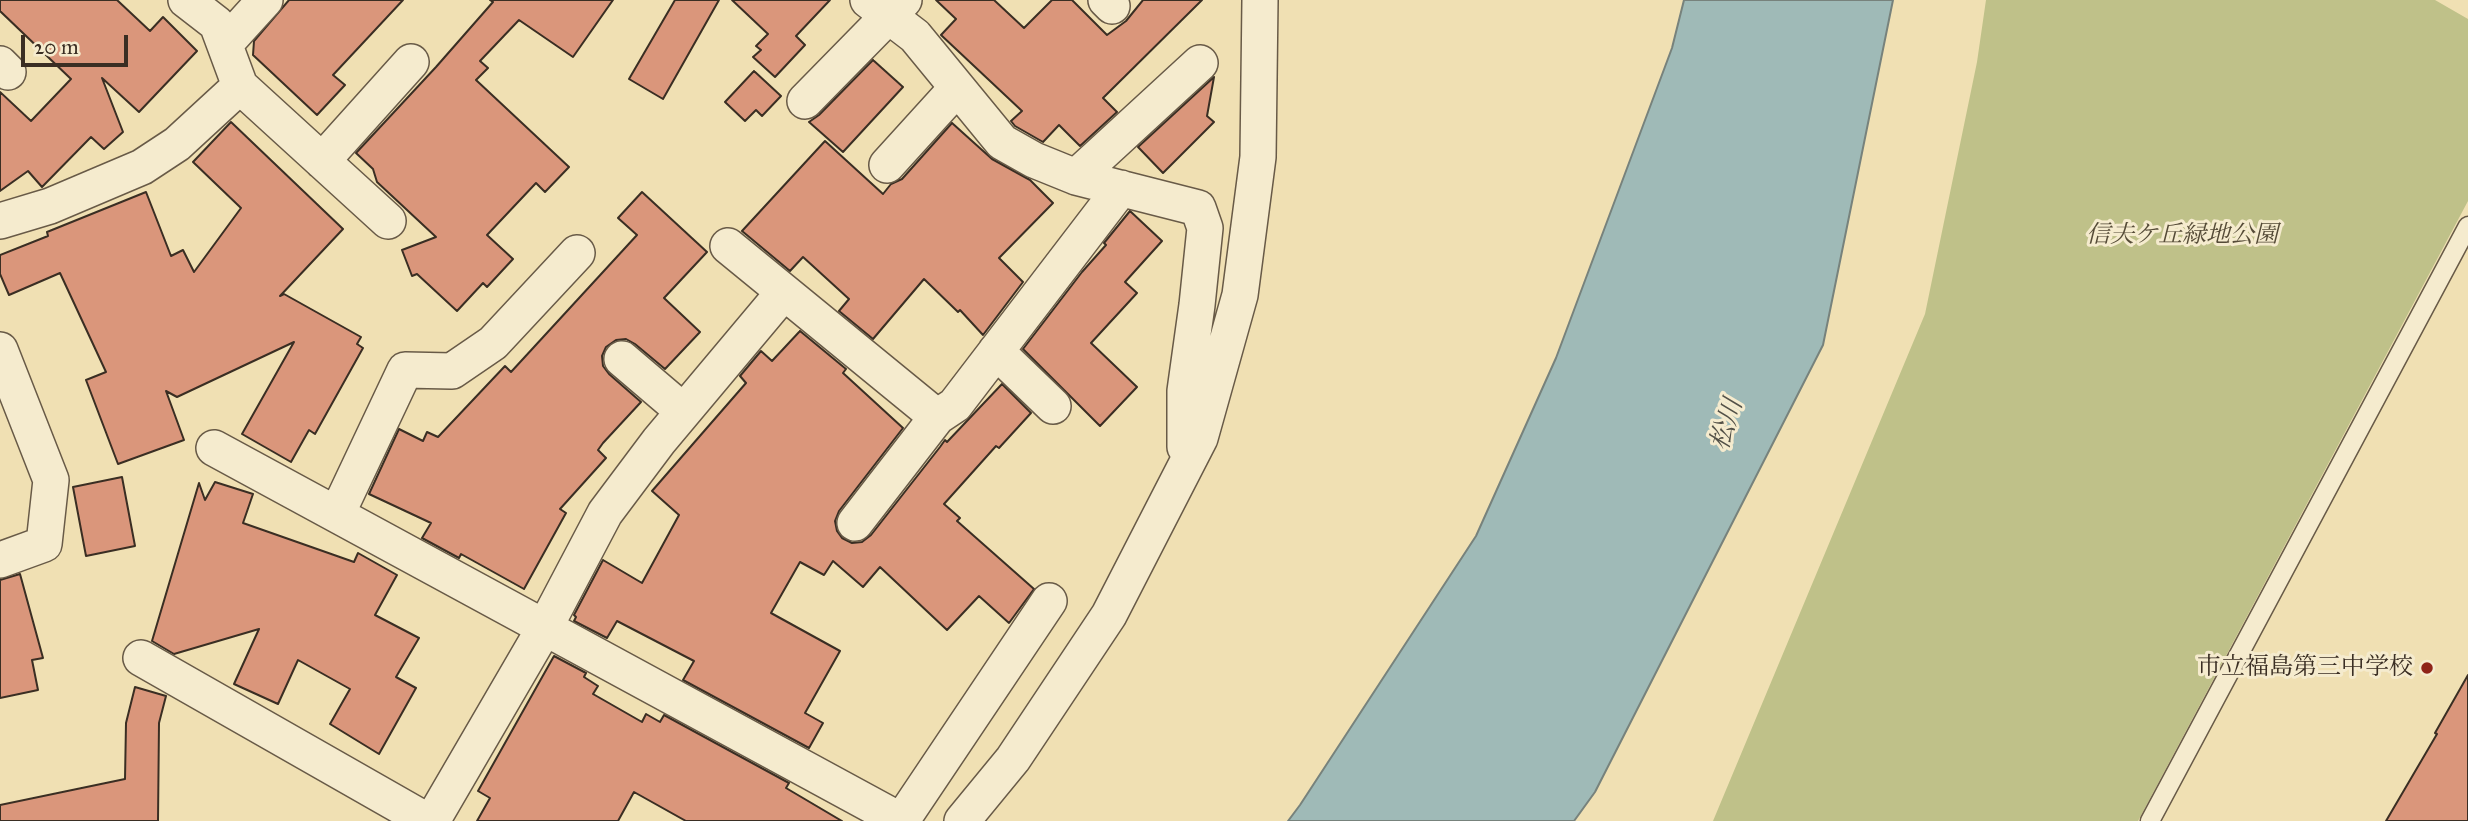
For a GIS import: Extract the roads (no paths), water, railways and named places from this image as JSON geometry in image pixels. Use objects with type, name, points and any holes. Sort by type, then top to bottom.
[{"type":"street","points":[[186,0],[217,24],[240,86],[387,221]]},
{"type":"street","points":[[225,44],[265,0]]},
{"type":"street","points":[[962,821],[1013,759],[1109,615],[1200,438],[1240,295],[1258,157],[1260,0]]},
{"type":"street","points":[[805,101],[887,5],[1002,142],[1034,160],[1076,177],[1198,208],[1205,228],[1198,305],[1185,391],[1185,468]]},
{"type":"street","points":[[323,161],[411,62]]},
{"type":"street","points":[[1076,177],[1200,63]]},
{"type":"street","points":[[0,222],[50,206],[142,167],[177,144],[240,86]]},
{"type":"street","points":[[887,165],[957,89]]},
{"type":"street","points":[[855,523],[937,418],[955,405],[1121,188]]},
{"type":"street","points":[[728,246],[937,418]]},
{"type":"street","points":[[337,514],[405,370],[452,371],[493,343],[577,253]]},
{"type":"street","points":[[141,658],[422,820],[545,627],[606,513],[684,411],[783,292]]},
{"type":"street","points":[[0,350],[51,480],[44,544],[0,560]]},
{"type":"street","points":[[996,351],[1053,406]]},
{"type":"street","points":[[622,359],[684,411]]},
{"type":"street","points":[[214,448],[901,820],[1049,601]]},
{"type":"lane","points":[[2150,821],[2468,226]]},
{"type":"water","name":"松川","points":[[1684,0],[1893,0],[1823,345],[1595,792],[1574,821],[1288,821],[1476,536],[1556,358],[1672,48]]},
{"type":"place","name":"市立福島第三中学校","points":[[2427,668]]},
{"type":"park label","name":"信夫ケ丘緑地公園","points":[[2182,236]]}]
